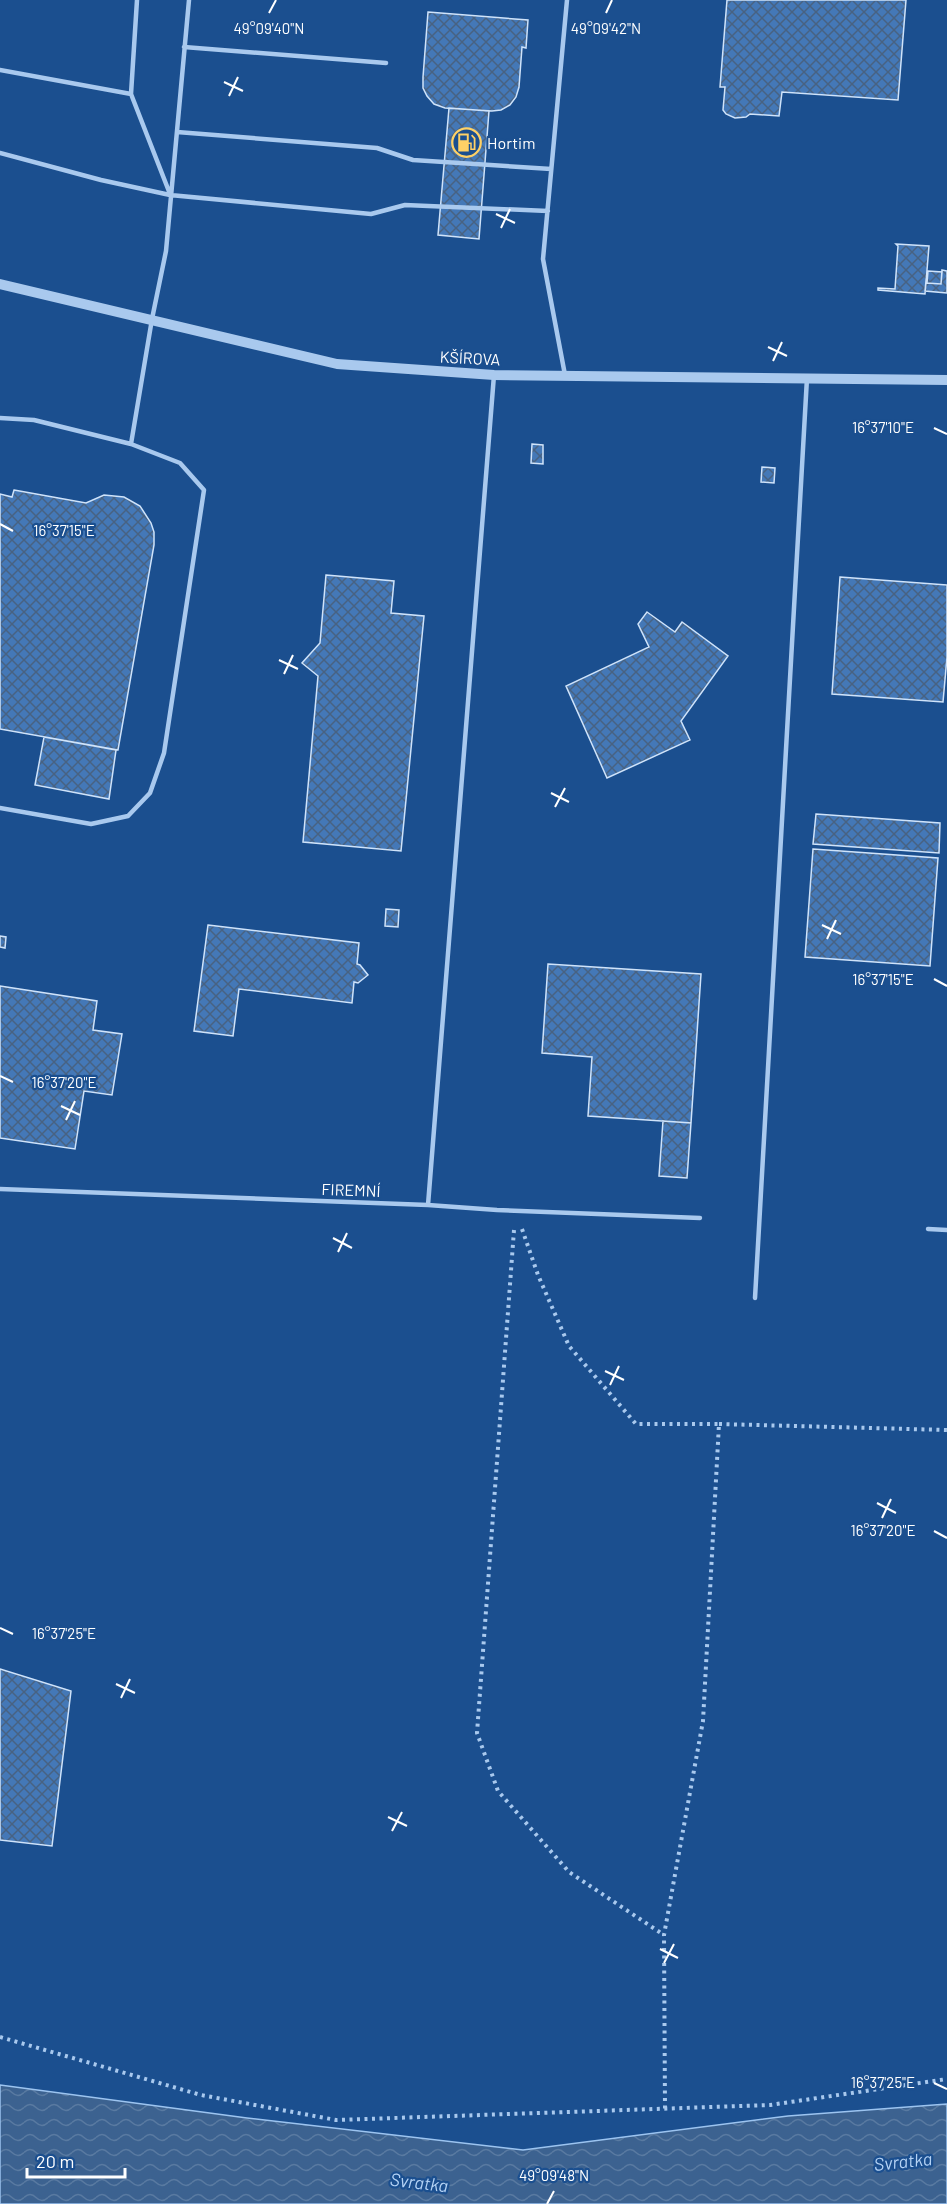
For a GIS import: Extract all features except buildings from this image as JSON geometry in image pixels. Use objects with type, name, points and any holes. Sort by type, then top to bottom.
[{"type":"street","name":"KŠÍROVA","points":[[0,284],[337,364],[494,375],[947,380]]},
{"type":"lane","points":[[137,0],[131,94],[170,195]]},
{"type":"lane","points":[[131,444],[166,251],[189,0]]},
{"type":"lane","points":[[565,376],[543,260],[567,0]]},
{"type":"lane","points":[[184,47],[386,63]]},
{"type":"lane","points":[[0,70],[131,94]]},
{"type":"lane","points":[[177,132],[377,148],[413,160],[551,169]]},
{"type":"lane","points":[[0,153],[101,180],[170,195],[371,214],[405,206],[548,211]]},
{"type":"lane","points":[[428,1205],[494,375]]},
{"type":"lane","points":[[755,1298],[807,378]]},
{"type":"lane","points":[[0,418],[34,420],[131,444],[180,463],[204,490],[164,753],[150,793],[128,816],[91,824],[0,808]]},
{"type":"lane","name":"FIREMNÍ","points":[[0,1190],[428,1205],[700,1218]]},
{"type":"lane","points":[[928,1229],[947,1230]]},
{"type":"path","points":[[516,1211],[538,1275],[570,1346],[636,1424],[947,1430]]},
{"type":"path","points":[[516,1211],[477,1733],[498,1791],[569,1872],[664,1935]]},
{"type":"path","points":[[665,2109],[664,1935],[702,1721],[719,1424]]},
{"type":"path","points":[[0,2037],[201,2095],[336,2120],[770,2105],[947,2079]]},
{"type":"water","name":"Svratka","points":[[0,2085],[247,2118],[523,2150],[788,2116],[947,2104],[947,2204],[0,2204]]},
{"type":"place","name":"Hortim","points":[[466,143]]}]
